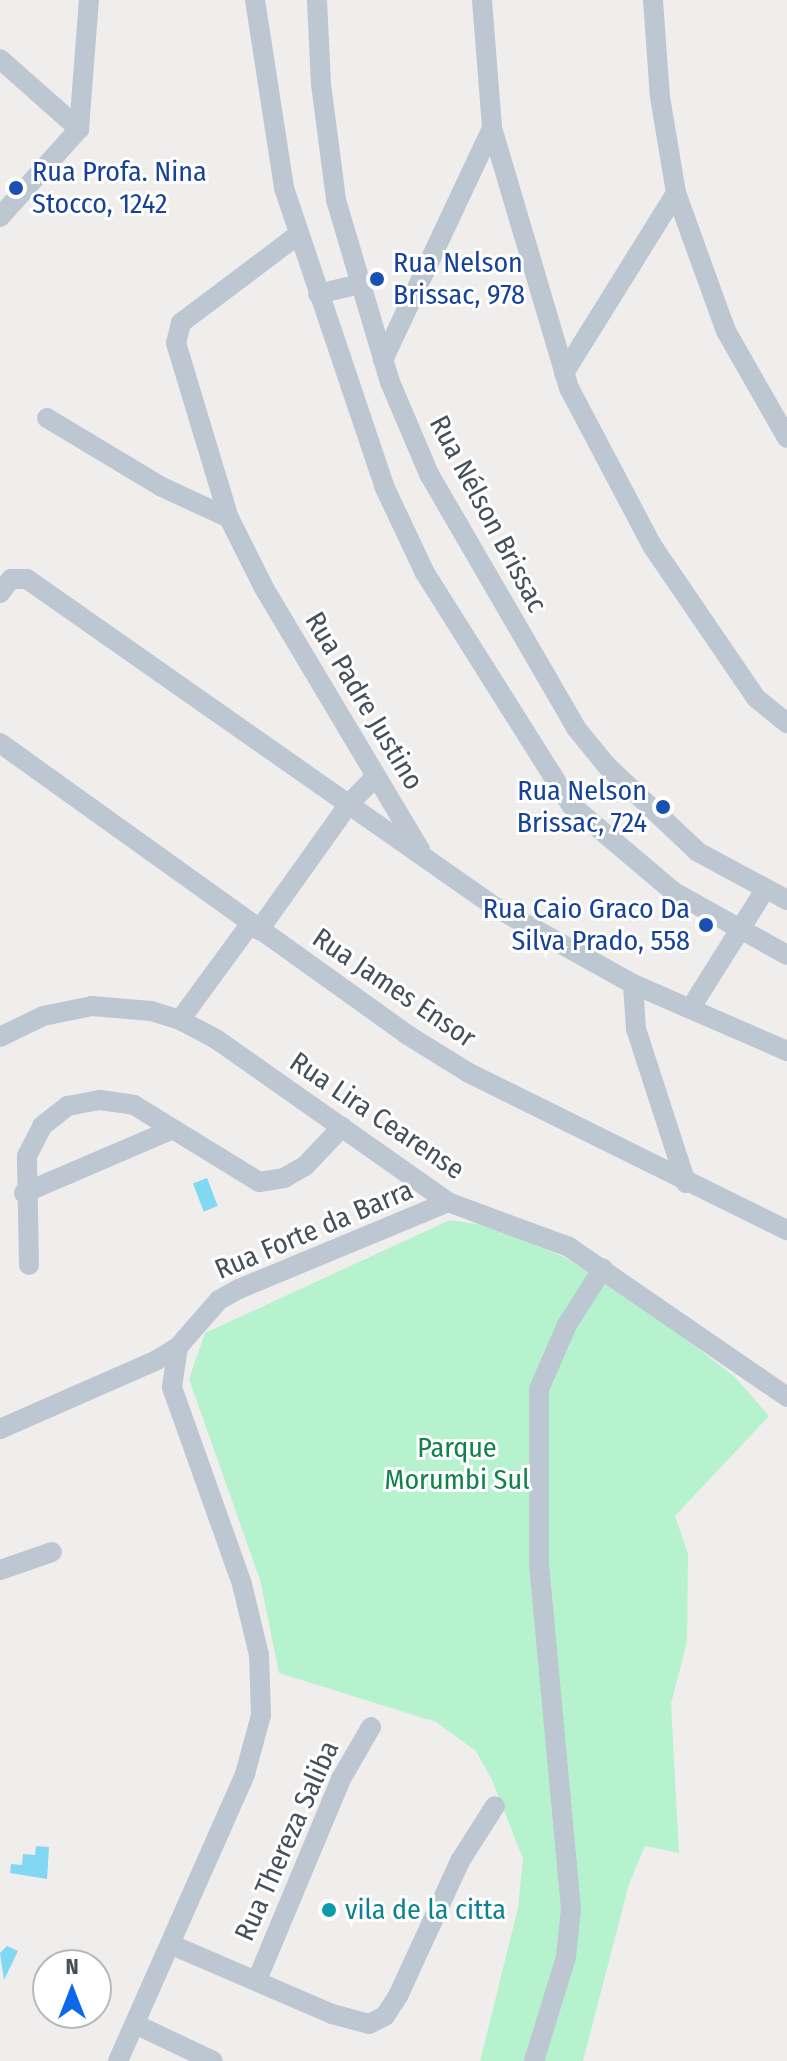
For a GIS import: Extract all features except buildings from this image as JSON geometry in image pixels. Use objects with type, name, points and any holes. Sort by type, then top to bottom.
[{"type":"street","points":[[0,217],[79,129],[89,0]]},
{"type":"street","points":[[255,0],[265,90],[299,234],[384,486],[425,573],[527,742],[571,805],[625,854],[739,931],[787,955]]},
{"type":"street","name":"Rua Nélson Brissac","points":[[317,0],[329,169],[383,360],[429,474],[576,728],[652,814],[698,852],[764,891],[787,900]]},
{"type":"street","points":[[482,0],[492,128],[564,373],[653,547],[756,698],[787,723]]},
{"type":"street","points":[[653,0],[660,97],[676,193],[726,331],[787,438]]},
{"type":"street","points":[[0,59],[79,129]]},
{"type":"street","points":[[383,360],[492,128]]},
{"type":"street","points":[[564,373],[676,193]]},
{"type":"street","name":"Rua Padre Justino","points":[[299,234],[177,329],[176,343],[229,518],[264,588],[376,776],[425,857],[495,907],[633,984],[692,1006],[787,1051]]},
{"type":"street","points":[[318,294],[360,284]]},
{"type":"street","points":[[47,418],[162,487],[229,518]]},
{"type":"street","points":[[0,593],[11,579],[27,579],[425,857]]},
{"type":"street","name":"Rua James Ensor","points":[[0,743],[255,926],[469,1073],[686,1183],[787,1230]]},
{"type":"street","points":[[180,1020],[349,804],[376,776]]},
{"type":"street","points":[[692,1006],[764,891]]},
{"type":"street","points":[[633,984],[636,1029],[686,1183]]},
{"type":"street","name":"Rua Lira Cearense","points":[[0,1037],[43,1016],[92,1006],[127,1007],[180,1020],[342,1127],[448,1202],[521,1226],[603,1268],[787,1397]]},
{"type":"street","points":[[29,1265],[24,1193],[33,1139],[68,1106],[113,1101],[134,1105],[248,1179],[267,1182],[305,1166],[342,1127]]},
{"type":"street","points":[[24,1193],[173,1129]]},
{"type":"street","name":"Rua Forte da Barra","points":[[0,1429],[128,1376],[178,1347],[219,1300],[448,1202]]},
{"type":"street","points":[[534,2061],[566,1957],[571,1909],[539,1563],[539,1389],[567,1325],[603,1268]]},
{"type":"street","points":[[118,2061],[172,1945],[245,1774],[261,1715],[259,1655],[242,1584],[172,1387],[178,1347]]},
{"type":"street","points":[[128,1376],[172,1387]]},
{"type":"street","points":[[0,1570],[52,1552]]},
{"type":"street","name":"Rua Thereza Saliba","points":[[257,1980],[341,1779],[371,1727]]},
{"type":"street","points":[[172,1945],[355,2022],[369,2024],[385,2016],[460,1861],[495,1806]]},
{"type":"street","points":[[135,2024],[213,2061]]},
{"type":"green space","name":"Parque Morumbi Sul","points":[[450,1220],[490,1226],[564,1257],[635,1300],[735,1377],[769,1416],[675,1516],[688,1554],[687,1642],[671,1704],[679,1853],[645,1846],[629,1884],[583,2061],[480,2061],[518,1908],[523,1859],[492,1780],[476,1751],[436,1722],[279,1673],[260,1580],[189,1379],[205,1333]]},
{"type":"water","points":[[207,1178],[218,1206],[204,1211],[193,1183]]},
{"type":"water","points":[[36,1846],[49,1847],[47,1879],[10,1873],[11,1864],[22,1865],[23,1854],[35,1855]]},
{"type":"water","points":[[7,1946],[18,1951],[4,1980],[0,1953]]},
{"type":"place","name":"Rua Profa. Nina Stocco, 1242","points":[[16,188]]},
{"type":"place","name":"Rua Nelson Brissac, 978","points":[[377,279]]},
{"type":"place","name":"Rua Nelson Brissac, 724","points":[[663,807]]},
{"type":"place","name":"Rua Caio Graco Da Silva Prado, 558","points":[[706,925]]},
{"type":"place","name":"vila de la citta","points":[[329,1910]]}]
